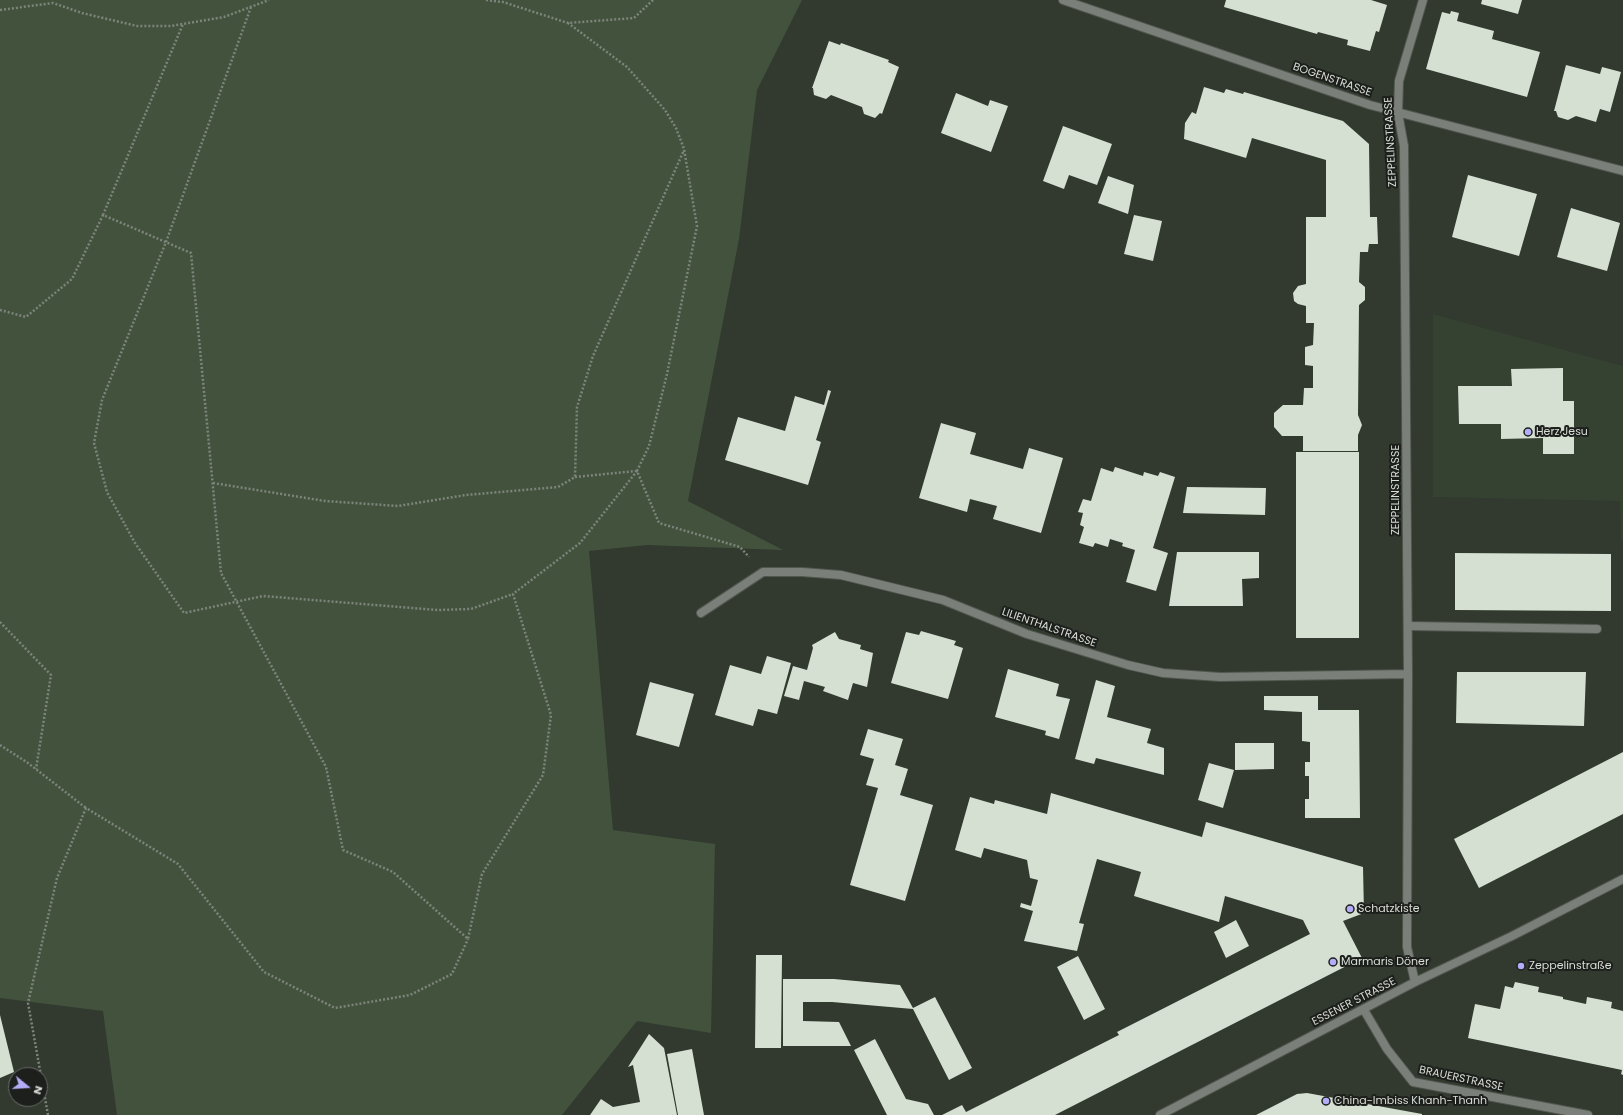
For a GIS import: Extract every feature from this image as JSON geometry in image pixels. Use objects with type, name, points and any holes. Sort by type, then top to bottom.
[{"type":"street","name":"BOGENSTRASSE","points":[[1063,0],[1398,113],[1623,171]]},
{"type":"street","name":"ZEPPELINSTRASSE","points":[[1415,982],[1407,947],[1408,626],[1404,146],[1398,113],[1399,81],[1423,0]]},
{"type":"street","points":[[701,613],[763,572]]},
{"type":"street","name":"LILIENTHALSTRASSE","points":[[763,572],[802,572],[841,575],[879,583],[943,600],[1027,634],[1128,666],[1163,673],[1220,677],[1408,674]]},
{"type":"street","points":[[1408,626],[1597,629]]},
{"type":"street","name":"ESSENER STRASSE","points":[[1160,1115],[1364,1010],[1415,982],[1512,936],[1623,879]]},
{"type":"street","name":"BRAUERSTRASSE","points":[[1364,1010],[1387,1049],[1413,1082],[1588,1115]]},
{"type":"path","points":[[0,10],[52,4],[137,26],[171,26],[224,17],[269,0]]},
{"type":"path","points":[[251,7],[166,242],[102,400],[94,443],[107,492],[135,543],[184,614],[263,596],[437,610],[471,609],[513,594],[580,543],[637,471],[649,446],[668,374],[697,226],[684,149],[676,128],[665,110],[627,67],[568,23],[502,2],[486,0]]},
{"type":"path","points":[[568,23],[634,18],[653,0]]},
{"type":"path","points":[[0,310],[26,317],[72,279],[103,215],[183,24]]},
{"type":"path","points":[[575,477],[577,407],[593,356],[684,149]]},
{"type":"path","points":[[103,215],[191,253],[221,573],[326,767],[343,850],[393,872],[468,939]]},
{"type":"path","points":[[213,483],[325,501],[398,506],[466,496],[558,487],[575,477],[637,471]]},
{"type":"path","points":[[637,471],[659,523],[740,547],[763,572]]},
{"type":"path","points":[[0,745],[86,808],[178,864],[264,972],[335,1008],[410,995],[452,974],[468,939],[482,874],[543,775],[551,715],[513,594]]},
{"type":"path","points":[[0,622],[51,675],[36,770]]},
{"type":"path","points":[[48,1115],[28,1003],[57,878],[86,808]]},
{"type":"shaded area","points":[[0,0],[802,0],[757,90],[739,239],[688,501],[783,550],[647,545],[589,551],[613,830],[715,844],[711,1033],[637,1021],[562,1115],[117,1115],[103,1011],[0,998]]},
{"type":"shaded area","name":"Herz Jesu","points":[[1433,314],[1623,366],[1623,541],[1621,541],[1620,501],[1433,497]]},
{"type":"building","points":[[1226,0],[1371,0],[1387,5],[1379,32],[1376,31],[1370,51],[1347,45],[1348,40],[1318,32],[1317,34],[1224,7]]},
{"type":"building","points":[[1482,0],[1522,0],[1518,14],[1481,4]]},
{"type":"building","points":[[1451,11],[1459,13],[1457,21],[1494,31],[1492,39],[1540,52],[1527,97],[1426,69],[1442,12],[1450,14]]},
{"type":"building","points":[[829,41],[840,45],[841,43],[889,60],[888,62],[899,67],[882,114],[880,113],[875,118],[864,114],[862,107],[831,95],[826,99],[814,95],[812,88]]},
{"type":"building","points":[[1566,65],[1600,74],[1602,67],[1621,72],[1610,112],[1600,109],[1596,122],[1576,116],[1568,120],[1558,117],[1556,111],[1554,111]]},
{"type":"building","points":[[1204,87],[1224,93],[1226,89],[1243,94],[1244,92],[1343,121],[1369,144],[1370,217],[1377,217],[1378,244],[1369,244],[1368,252],[1360,252],[1359,282],[1365,287],[1365,300],[1359,305],[1358,415],[1362,425],[1358,435],[1358,451],[1303,451],[1303,436],[1282,436],[1274,427],[1274,413],[1283,405],[1303,405],[1304,388],[1313,388],[1313,366],[1305,365],[1305,347],[1313,345],[1314,323],[1306,323],[1306,306],[1298,304],[1294,301],[1293,293],[1298,286],[1306,284],[1306,217],[1326,217],[1326,160],[1252,138],[1246,158],[1184,139],[1185,123],[1192,112],[1196,114]]},
{"type":"building","points":[[956,93],[988,106],[990,100],[1008,106],[991,152],[941,133]]},
{"type":"building","points":[[1063,126],[1112,144],[1097,185],[1069,175],[1064,189],[1043,181]]},
{"type":"building","points":[[1468,175],[1537,194],[1519,256],[1452,237]]},
{"type":"building","points":[[1108,176],[1134,185],[1128,214],[1098,203]]},
{"type":"building","points":[[1571,208],[1620,223],[1607,271],[1557,257]]},
{"type":"building","points":[[1134,215],[1162,221],[1153,261],[1124,254]]},
{"type":"building","points":[[1563,368],[1563,401],[1574,401],[1574,454],[1543,454],[1543,438],[1501,439],[1501,424],[1459,424],[1458,386],[1512,386],[1511,369]]},
{"type":"building","points":[[828,390],[831,391],[816,440],[821,442],[808,485],[725,460],[738,417],[785,431],[795,396],[824,405]]},
{"type":"building","points":[[941,423],[976,433],[970,454],[1023,469],[1029,448],[1063,458],[1041,533],[993,519],[997,506],[970,499],[967,512],[919,498]]},
{"type":"building","points":[[1296,452],[1359,452],[1359,638],[1296,638]]},
{"type":"building","points":[[1115,467],[1143,476],[1144,472],[1158,476],[1160,472],[1175,477],[1153,548],[1168,553],[1156,591],[1126,582],[1135,550],[1122,546],[1123,543],[1110,539],[1108,547],[1095,543],[1093,547],[1079,543],[1084,527],[1080,525],[1083,513],[1078,512],[1083,499],[1091,501],[1101,468],[1113,472]]},
{"type":"building","points":[[1187,487],[1266,488],[1265,515],[1183,513]]},
{"type":"building","points":[[1177,552],[1259,552],[1259,578],[1242,579],[1243,606],[1169,606]]},
{"type":"building","points":[[1455,553],[1611,554],[1611,611],[1455,610]]},
{"type":"building","points":[[921,631],[956,641],[954,645],[963,648],[948,699],[891,683],[906,632],[919,635]]},
{"type":"building","points":[[835,632],[839,639],[861,645],[860,649],[873,653],[867,687],[853,683],[848,700],[823,691],[825,687],[804,681],[799,700],[784,696],[793,666],[807,670],[813,648],[812,645]]},
{"type":"building","points":[[767,656],[791,663],[777,714],[758,709],[753,726],[715,715],[730,665],[761,674]]},
{"type":"building","points":[[1008,669],[1059,684],[1056,696],[1070,699],[1059,739],[1045,735],[1046,731],[995,717]]},
{"type":"building","points":[[1457,672],[1586,672],[1584,726],[1456,723]]},
{"type":"building","points":[[1096,680],[1115,686],[1107,717],[1151,729],[1147,743],[1164,748],[1164,775],[1096,758],[1094,764],[1075,759]]},
{"type":"building","points":[[650,682],[694,694],[679,747],[636,735]]},
{"type":"building","points":[[1264,696],[1318,696],[1318,710],[1359,710],[1360,818],[1305,818],[1305,799],[1309,799],[1309,776],[1305,776],[1305,762],[1310,762],[1310,742],[1302,741],[1302,712],[1264,710]]},
{"type":"building","points":[[868,729],[903,739],[895,765],[908,769],[900,795],[933,805],[905,901],[850,885],[878,788],[866,785],[874,759],[860,755]]},
{"type":"building","points":[[1235,743],[1274,743],[1274,769],[1235,770]]},
{"type":"building","points":[[1623,752],[1623,814],[1479,888],[1454,839]]},
{"type":"building","points":[[1209,763],[1234,770],[1223,808],[1198,800]]},
{"type":"building","points":[[1051,793],[1202,837],[1206,822],[1363,867],[1364,913],[1343,921],[1362,958],[1055,1115],[942,1115],[962,1105],[966,1112],[1119,1035],[1117,1032],[1310,934],[1303,920],[1225,896],[1219,922],[1134,896],[1141,872],[1097,859],[1079,923],[1084,924],[1077,951],[1024,941],[1033,911],[1020,907],[1021,903],[1031,906],[1038,880],[1030,878],[1027,860],[984,848],[981,858],[955,850],[970,797],[994,804],[995,800],[1047,814]]},
{"type":"building","points":[[1236,920],[1249,946],[1226,958],[1214,932]]},
{"type":"building","points":[[756,955],[782,955],[781,1048],[755,1048]]},
{"type":"building","points":[[1078,956],[1105,1009],[1084,1020],[1057,967]]},
{"type":"building","points":[[783,979],[834,979],[900,985],[913,1008],[935,997],[972,1068],[949,1080],[913,1009],[832,1002],[803,1002],[803,1021],[839,1022],[851,1046],[783,1046]]},
{"type":"building","points":[[1515,982],[1539,987],[1538,992],[1563,997],[1563,999],[1586,1004],[1587,997],[1612,1002],[1611,1008],[1623,1011],[1623,1075],[1621,1074],[1622,1070],[1468,1038],[1475,1004],[1500,1009],[1505,986],[1513,988]]},
{"type":"building","points":[[0,1015],[13,1067],[8,1067],[8,1075],[0,1078]]},
{"type":"building","points":[[649,1034],[664,1048],[677,1115],[590,1115],[601,1099],[613,1107],[640,1102],[633,1065],[628,1067]]},
{"type":"building","points":[[875,1039],[906,1099],[928,1104],[934,1115],[887,1115],[854,1050]]},
{"type":"building","points":[[692,1049],[704,1115],[678,1115],[667,1054]]},
{"type":"building","points":[[1307,1093],[1422,1115],[1256,1115],[1297,1094]]},
{"type":"place","name":"Herz Jesu","points":[[1528,432]]},
{"type":"place","name":"Schatzkiste","points":[[1350,909]]},
{"type":"place","name":"Marmaris Döner","points":[[1333,962]]},
{"type":"place","name":"Zeppelinstraße","points":[[1521,966]]},
{"type":"place","name":"China-Imbiss Khanh-Thanh","points":[[1326,1101]]}]
